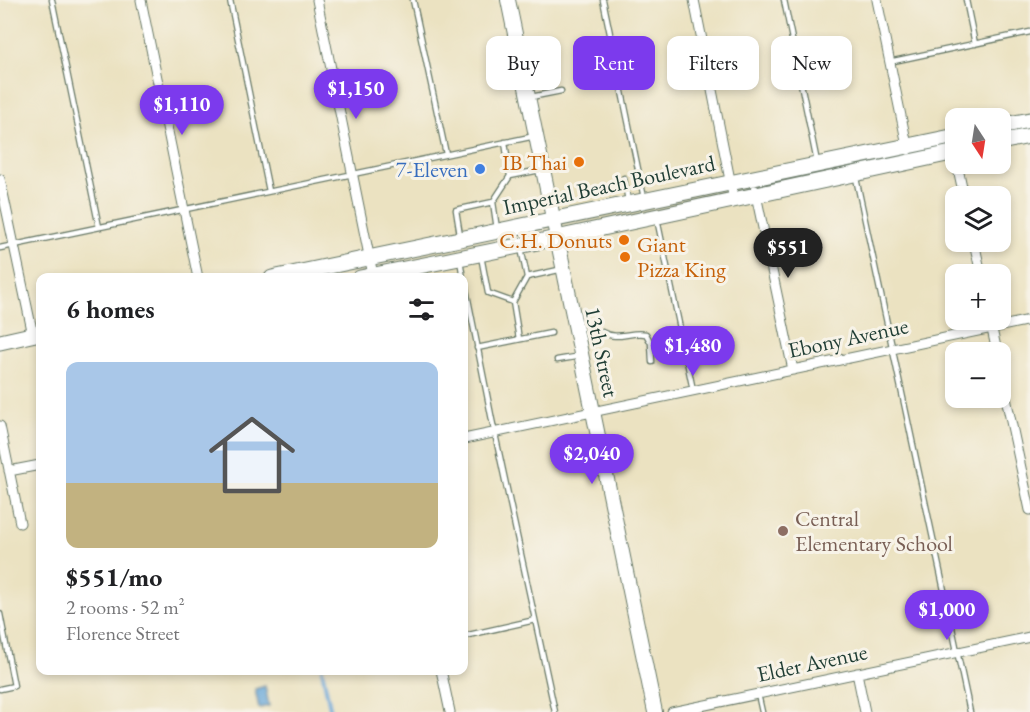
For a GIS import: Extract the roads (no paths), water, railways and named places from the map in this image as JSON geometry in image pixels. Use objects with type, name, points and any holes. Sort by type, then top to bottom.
[{"type":"main road","name":"13th Street","points":[[508,0],[655,712]]},
{"type":"main road","points":[[1011,124],[1030,120]]},
{"type":"main road","points":[[1011,140],[1030,136]]},
{"type":"main road","name":"Imperial Beach Boulevard","points":[[296,273],[945,138]]},
{"type":"main road","name":"Imperial Beach Boulevard","points":[[379,273],[556,238],[945,155]]},
{"type":"main road","points":[[0,342],[36,334]]},
{"type":"street","points":[[141,0],[197,273]]},
{"type":"street","points":[[317,0],[353,174],[364,273]]},
{"type":"street","points":[[694,0],[734,200]]},
{"type":"street","points":[[877,0],[910,162]]},
{"type":"street","points":[[753,178],[793,370]]},
{"type":"street","points":[[0,179],[36,330]]},
{"type":"street","points":[[363,259],[364,273]]},
{"type":"street","name":"Ebony Avenue","points":[[1011,322],[1030,320]]},
{"type":"street","name":"Ebony Avenue","points":[[468,437],[893,349],[967,330]]},
{"type":"street","points":[[1008,408],[1030,510]]},
{"type":"street","points":[[0,426],[20,523]]},
{"type":"street","points":[[9,471],[36,466]]},
{"type":"street","name":"Elder Avenue","points":[[672,712],[1030,637]]},
{"type":"street","points":[[857,674],[865,712]]},
{"type":"street","points":[[442,675],[450,712]]},
{"type":"lane","points":[[52,0],[99,227]]},
{"type":"lane","points":[[230,0],[269,191]]},
{"type":"lane","points":[[413,0],[446,154]]},
{"type":"lane","points":[[603,0],[644,201]]},
{"type":"lane","points":[[784,0],[817,164]]},
{"type":"lane","points":[[966,0],[975,44]]},
{"type":"lane","points":[[890,62],[1030,32]]},
{"type":"lane","points":[[528,98],[561,91]]},
{"type":"lane","points":[[0,248],[535,135]]},
{"type":"lane","points":[[498,231],[493,202],[510,176],[505,142]]},
{"type":"lane","points":[[510,176],[542,169]]},
{"type":"lane","points":[[855,174],[970,712]]},
{"type":"lane","points":[[624,178],[628,204]]},
{"type":"lane","points":[[461,238],[456,210],[493,202]]},
{"type":"lane","points":[[656,216],[693,391]]},
{"type":"lane","points":[[519,339],[513,302],[527,277],[520,245]]},
{"type":"lane","points":[[481,253],[488,293],[513,302]]},
{"type":"lane","points":[[459,257],[462,273]]},
{"type":"lane","points":[[527,277],[563,269]]},
{"type":"lane","points":[[468,303],[555,712]]},
{"type":"lane","points":[[602,332],[610,337],[638,332],[646,334],[651,343],[652,362]]},
{"type":"lane","points":[[477,348],[551,333]]},
{"type":"lane","points":[[557,360],[581,356]]},
{"type":"lane","points":[[0,614],[14,686],[0,689]]},
{"type":"lane","points":[[468,635],[535,620]]},
{"type":"lane","points":[[758,694],[762,712]]},
{"type":"water","points":[[265,686],[269,706],[259,708],[255,689]]},
{"type":"waterway","points":[[323,675],[331,712]]},
{"type":"place","name":"IB Thai","points":[[579,162]]},
{"type":"place","name":"7-Eleven","points":[[480,169]]},
{"type":"place","name":"C.H. Donuts","points":[[624,240]]},
{"type":"place","name":"Giant Pizza King","points":[[625,257]]},
{"type":"place","name":"Central Elementary School","points":[[783,531]]}]
